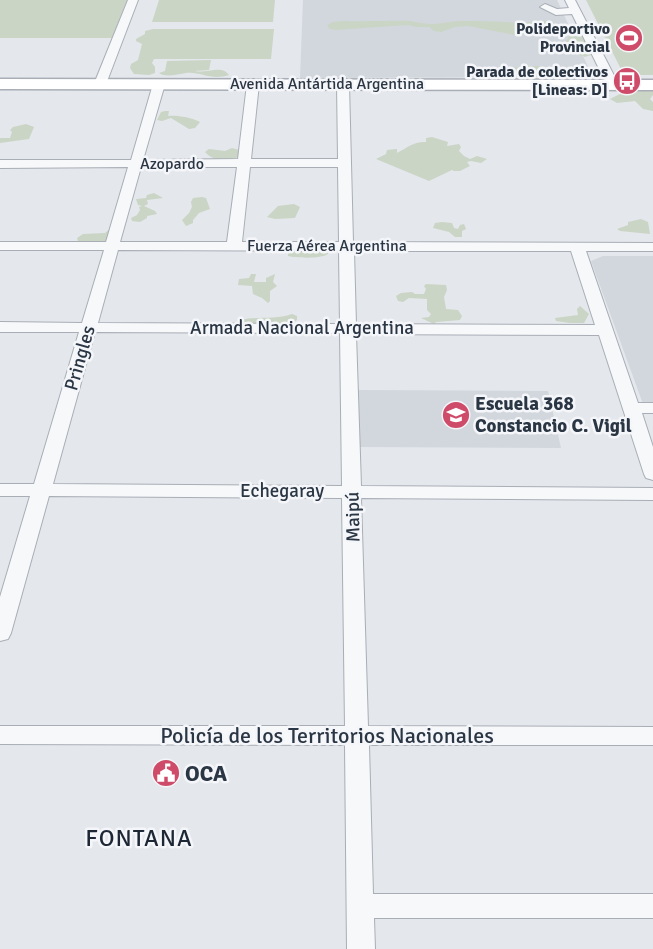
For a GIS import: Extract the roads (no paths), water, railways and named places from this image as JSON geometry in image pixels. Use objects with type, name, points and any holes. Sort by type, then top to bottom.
[{"type":"main road","name":"Avenida Antártida Argentina","points":[[0,84],[653,85]]},
{"type":"street","points":[[100,84],[133,0]]},
{"type":"street","points":[[570,0],[614,85]]},
{"type":"street","points":[[545,7],[556,12],[576,12]]},
{"type":"street","name":"Pringles","points":[[0,633],[159,84]]},
{"type":"street","points":[[234,246],[253,84]]},
{"type":"street","name":"Maipú","points":[[343,84],[361,949]]},
{"type":"street","name":"Azopardo","points":[[0,164],[345,163]]},
{"type":"street","name":"Fuerza Aérea Argentina","points":[[0,246],[653,246]]},
{"type":"street","points":[[577,246],[653,474]]},
{"type":"street","name":"Armada Nacional Argentina","points":[[0,328],[604,330]]},
{"type":"street","points":[[631,408],[653,408]]},
{"type":"street","name":"Echegaray","points":[[0,490],[653,494]]},
{"type":"street","name":"Policía de los Territorios Nacionales","points":[[0,735],[653,736]]},
{"type":"street","points":[[360,906],[653,906]]},
{"type":"place","name":"Polideportivo Provincial","points":[[629,38]]},
{"type":"place","name":"Parada de colectivos [Lineas: D]","points":[[627,81]]},
{"type":"place","name":"Escuela 368 Constancio C. Vigil","points":[[456,415]]},
{"type":"place","name":"OCA","points":[[166,773]]},
{"type":"district","name":"FONTANA","points":[[139,838]]}]
